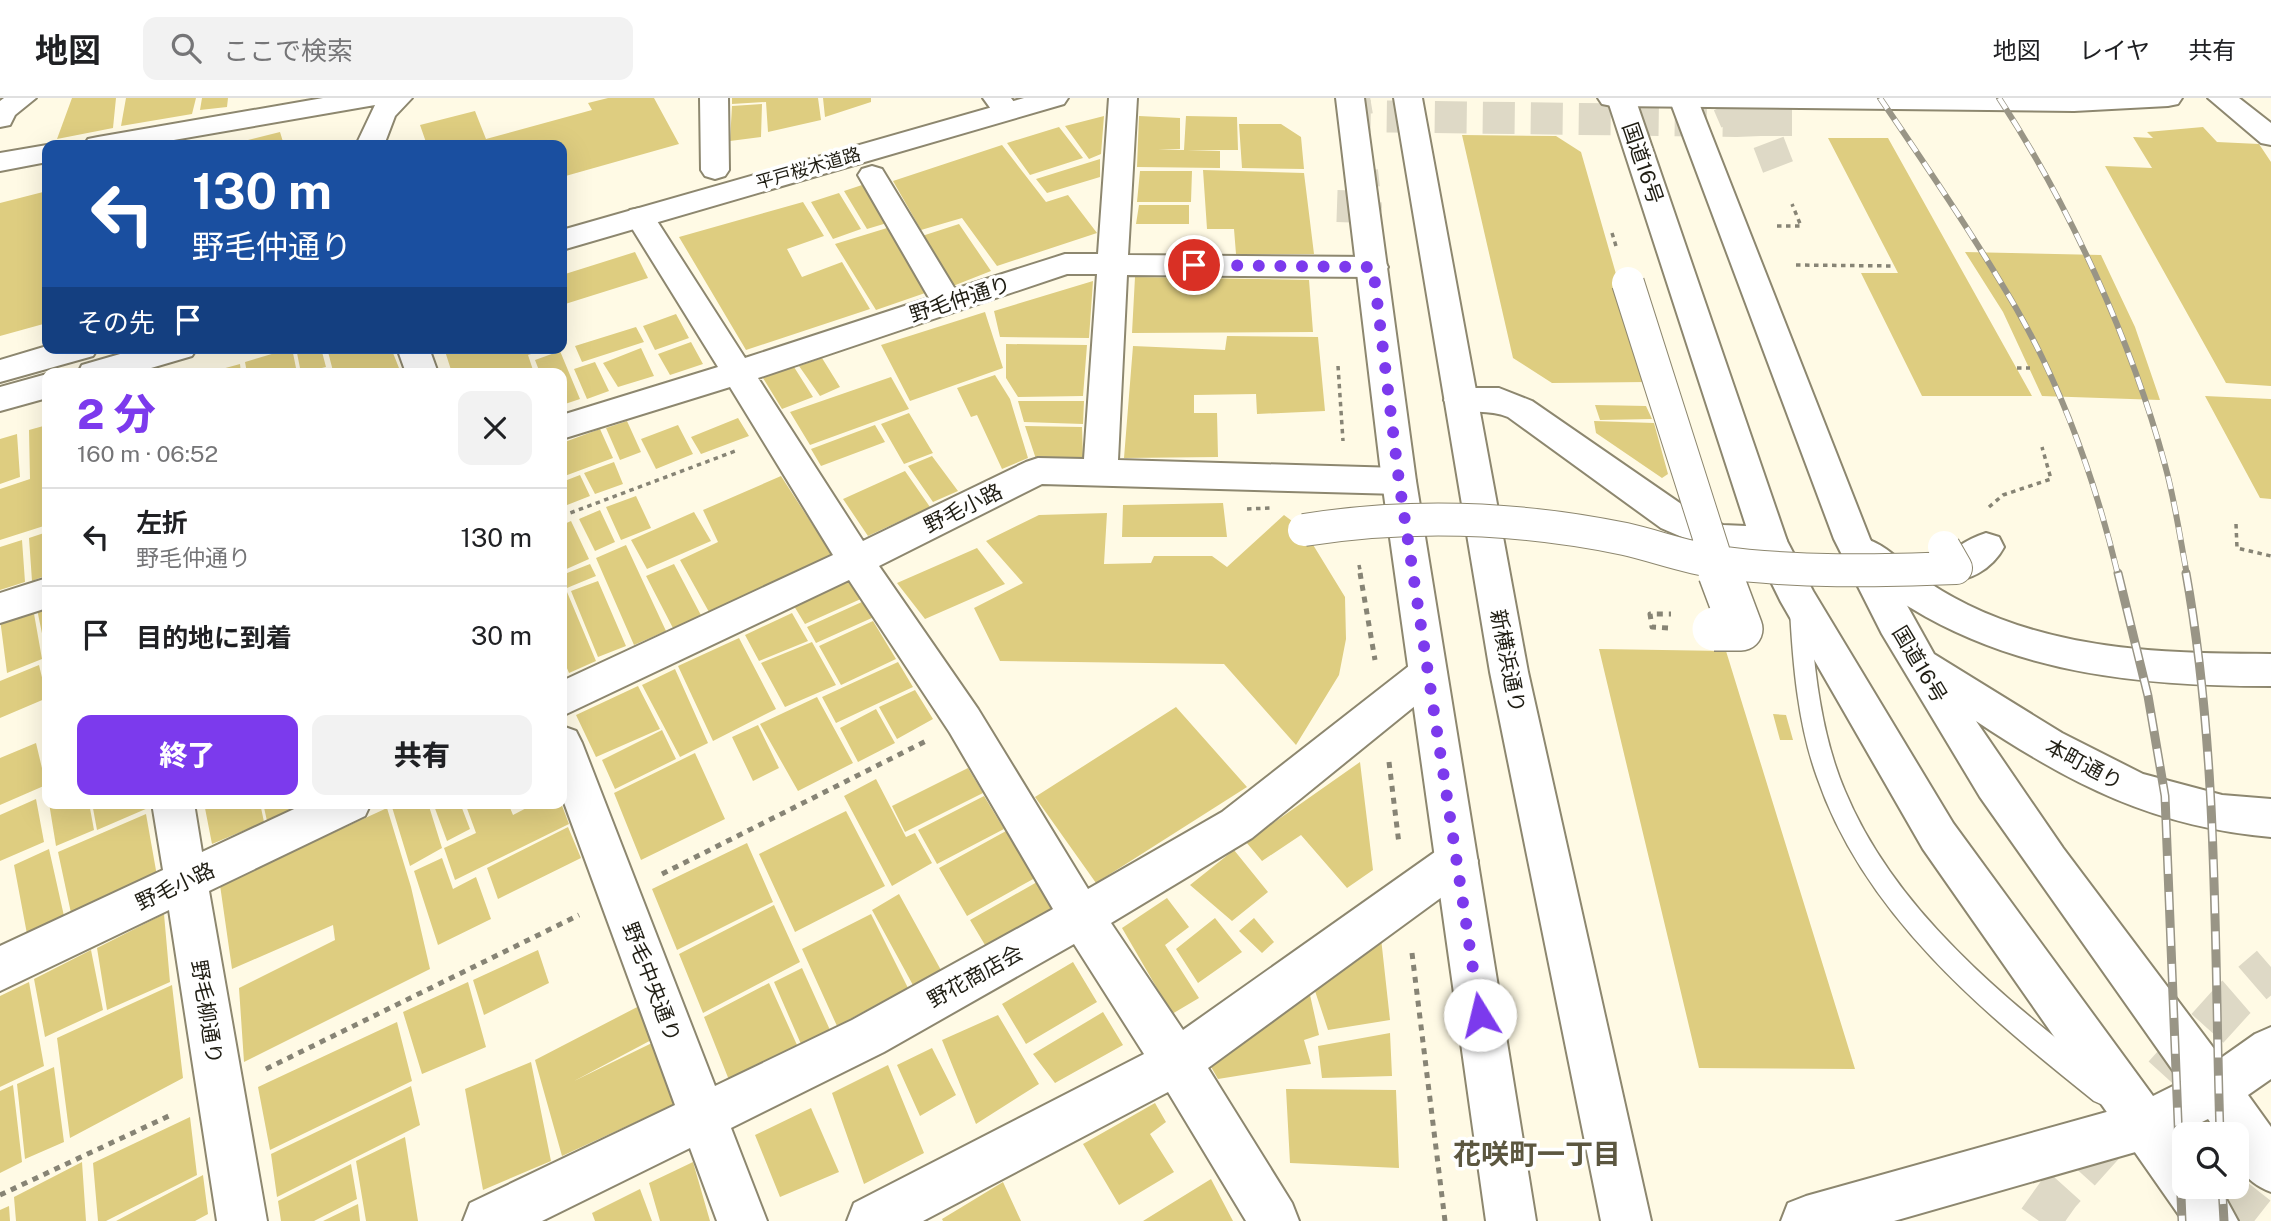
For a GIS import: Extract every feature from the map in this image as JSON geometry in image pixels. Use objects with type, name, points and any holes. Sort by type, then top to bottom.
[{"type":"main road","points":[[127,140],[370,98]]},
{"type":"main road","points":[[372,140],[382,113],[398,98]]},
{"type":"main road","points":[[714,98],[715,170]]},
{"type":"main road","name":"平戸桜木道路","points":[[567,213],[968,98]]},
{"type":"main road","name":"平戸桜木道路","points":[[567,239],[1002,104],[1054,98]]},
{"type":"main road","points":[[1100,472],[1123,98]]},
{"type":"main road","points":[[1350,98],[1399,481],[1511,1221]]},
{"type":"main road","name":"新横浜通り","points":[[1408,98],[1509,672],[1626,1221]]},
{"type":"main road","points":[[1612,98],[2074,103],[2168,98]]},
{"type":"main road","name":"国道16号","points":[[1621,98],[1769,541],[1800,601],[1938,836],[2172,1162]]},
{"type":"main road","points":[[2222,98],[2271,137]]},
{"type":"main road","name":"国道16号","points":[[1683,99],[1852,539],[1879,596],[2015,817],[2271,1168]]},
{"type":"main road","points":[[0,162],[42,155]]},
{"type":"main road","points":[[872,175],[948,303]]},
{"type":"main road","points":[[640,217],[740,372],[856,561],[964,721],[1081,916],[1177,1062],[1274,1221]]},
{"type":"main road","name":"野毛仲通り","points":[[567,424],[740,372],[1065,264],[1373,267]]},
{"type":"main road","points":[[1628,283],[1716,562],[1741,629],[1714,629]]},
{"type":"main road","points":[[0,371],[61,354]]},
{"type":"main road","points":[[113,368],[161,354]]},
{"type":"main road","points":[[0,399],[42,387]]},
{"type":"main road","points":[[1461,400],[1499,400],[1520,409],[1685,523],[1719,539],[1769,541]]},
{"type":"main road","name":"野毛小路","points":[[567,697],[856,561],[1038,471],[1399,481]]},
{"type":"main road","points":[[1304,530],[1368,520],[1448,518],[1520,522],[1625,539],[1716,562],[1840,573],[1950,557],[1986,547]]},
{"type":"main road","points":[[1852,539],[1880,566],[1926,598],[1972,623],[2044,650],[2109,664],[2271,670]]},
{"type":"main road","points":[[0,608],[42,595]]},
{"type":"main road","name":"本町通り","points":[[1917,661],[2066,757],[2136,792],[2188,810],[2233,818],[2271,818]]},
{"type":"main road","name":"野花商店会","points":[[488,1221],[868,1036],[1081,916],[1237,825],[1428,673]]},
{"type":"main road","name":"野毛中央通り","points":[[567,756],[742,1221]]},
{"type":"main road","name":"野毛柳通り","points":[[174,809],[242,1221]]},
{"type":"main road","name":"野毛小路","points":[[0,970],[337,809]]},
{"type":"main road","points":[[872,1221],[1177,1062],[1457,861]]},
{"type":"main road","points":[[1806,1221],[2146,1125],[2216,1090],[2271,1050]]},
{"type":"main road","points":[[2198,1199],[2213,1221]]},
{"type":"lane","points":[[1800,601],[1801,660],[1821,747],[1834,794],[1864,853],[1923,928],[2019,1026],[2146,1125]]},
{"type":"path","points":[[1774,226],[1801,226],[1792,204]]},
{"type":"path","points":[[1796,265],[1894,266]]},
{"type":"path","points":[[2017,368],[2029,368]]},
{"type":"path","points":[[567,514],[778,435]]},
{"type":"path","points":[[2003,495],[2051,479],[2042,447]]},
{"type":"path","points":[[2236,524],[2237,548],[2271,556]]},
{"type":"path","points":[[0,1195],[220,1092],[964,721]]},
{"type":"building","points":[[72,98],[116,98],[113,128],[57,139]]},
{"type":"building","points":[[126,98],[196,98],[192,114],[121,126]]},
{"type":"building","points":[[202,98],[228,98],[227,107],[200,110]]},
{"type":"building","points":[[608,98],[654,98],[679,144],[567,176],[567,140],[425,140],[420,125],[475,111],[486,139],[592,110],[588,103]]},
{"type":"building","points":[[732,98],[818,98],[821,120],[768,132],[766,102],[732,104]]},
{"type":"building","points":[[823,98],[871,98],[871,102],[825,117]]},
{"type":"building","points":[[762,104],[761,137],[730,141],[732,106]]},
{"type":"building","points":[[1104,116],[1101,154],[1089,159],[1065,126]]},
{"type":"building","points":[[1139,116],[1180,118],[1180,149],[1158,150],[1184,150],[1186,116],[1237,117],[1238,150],[1187,150],[1220,151],[1220,168],[1137,167]]},
{"type":"building","points":[[1239,124],[1281,124],[1301,137],[1304,169],[1242,168]]},
{"type":"building","points":[[1059,127],[1083,158],[1030,175],[1007,143]]},
{"type":"building","points":[[2203,127],[2217,142],[2259,144],[2271,162],[2271,386],[2226,383],[2105,166],[2152,168],[2133,137],[2153,138],[2147,132]]},
{"type":"building","points":[[280,132],[282,140],[248,140]]},
{"type":"building","points":[[1462,135],[1556,136],[1581,152],[1647,382],[1552,383],[1513,358]]},
{"type":"building","points":[[1828,138],[1888,138],[2032,396],[1922,396],[1861,273],[1898,273]]},
{"type":"building","points":[[1002,145],[1046,202],[1068,195],[1097,233],[997,266],[962,218],[921,230],[893,181]]},
{"type":"building","points":[[1100,159],[1100,177],[1047,193],[1036,179]]},
{"type":"building","points":[[1203,170],[1304,173],[1314,254],[1236,254],[1234,229],[1207,229]]},
{"type":"building","points":[[1140,171],[1192,171],[1191,202],[1137,202]]},
{"type":"building","points":[[865,184],[887,223],[867,229],[844,191]]},
{"type":"building","points":[[42,192],[42,324],[0,336],[0,203]]},
{"type":"building","points":[[839,193],[861,229],[833,239],[811,202]]},
{"type":"building","points":[[803,202],[824,236],[787,249],[802,277],[842,262],[870,309],[746,350],[679,237]]},
{"type":"building","points":[[1139,205],[1189,205],[1189,224],[1136,224]]},
{"type":"building","points":[[959,224],[991,271],[953,286],[922,236]]},
{"type":"building","points":[[887,228],[928,292],[876,310],[835,244]]},
{"type":"building","points":[[635,252],[648,278],[567,303],[567,273]]},
{"type":"building","points":[[1965,252],[2101,255],[2135,327],[2160,400],[2042,396],[2003,312]]},
{"type":"building","points":[[1135,277],[1309,280],[1313,332],[1132,333]]},
{"type":"building","points":[[1093,281],[1089,338],[1000,337],[994,311]]},
{"type":"building","points":[[985,312],[1003,368],[910,401],[881,345]]},
{"type":"building","points":[[676,314],[689,338],[655,350],[643,326]]},
{"type":"building","points":[[636,327],[644,342],[582,362],[575,346]]},
{"type":"building","points":[[1227,336],[1318,337],[1325,411],[1257,414],[1256,394],[1194,395],[1194,413],[1217,413],[1218,457],[1124,458],[1133,346],[1225,350]]},
{"type":"building","points":[[691,342],[703,364],[670,375],[658,354]]},
{"type":"building","points":[[1006,344],[1087,345],[1083,396],[1018,397],[1006,378]]},
{"type":"building","points":[[641,348],[654,376],[618,387],[603,363]]},
{"type":"building","points":[[272,354],[293,354],[296,368],[246,368],[245,362]]},
{"type":"building","points":[[297,354],[323,354],[326,367],[300,368]]},
{"type":"building","points":[[329,354],[393,354],[399,368],[332,368]]},
{"type":"building","points":[[446,354],[531,354],[528,355],[532,368],[450,368]]},
{"type":"building","points":[[552,354],[561,354],[580,399],[567,403],[567,368],[538,368],[535,360]]},
{"type":"building","points":[[822,358],[840,387],[820,396],[799,366]]},
{"type":"building","points":[[595,362],[609,391],[587,399],[574,369]]},
{"type":"building","points":[[794,367],[813,397],[782,409],[763,378]]},
{"type":"building","points":[[995,375],[1010,399],[1028,458],[1002,469],[977,415],[971,417],[957,388]]},
{"type":"building","points":[[891,377],[909,409],[810,445],[790,412]]},
{"type":"building","points":[[2205,396],[2271,399],[2271,499],[2260,498]]},
{"type":"building","points":[[1018,401],[1084,401],[1083,424],[1024,422]]},
{"type":"building","points":[[1595,405],[1646,406],[1652,419],[1600,420]]},
{"type":"building","points":[[909,413],[933,453],[904,464],[881,424]]},
{"type":"building","points":[[738,418],[749,436],[701,454],[691,437]]},
{"type":"building","points":[[627,421],[641,452],[620,460],[606,428]]},
{"type":"building","points":[[1594,421],[1654,423],[1668,474],[1662,478],[1596,433]]},
{"type":"building","points":[[678,425],[693,454],[656,469],[641,439]]},
{"type":"building","points":[[875,425],[885,442],[821,466],[811,449]]},
{"type":"building","points":[[42,426],[42,527],[0,540],[0,489],[30,479],[29,430]]},
{"type":"building","points":[[1025,426],[1082,427],[1083,458],[1036,459]]},
{"type":"building","points":[[600,429],[613,458],[567,475],[567,441]]},
{"type":"building","points":[[17,434],[20,477],[0,484],[0,439]]},
{"type":"building","points":[[932,456],[958,491],[933,502],[908,466]]},
{"type":"building","points":[[614,462],[623,484],[595,494],[584,473]]},
{"type":"building","points":[[905,471],[930,507],[868,536],[843,499]]},
{"type":"building","points":[[580,475],[590,496],[567,505],[567,480]]},
{"type":"building","points":[[781,476],[832,555],[709,612],[680,560],[718,542],[703,510]]},
{"type":"building","points":[[636,496],[651,528],[621,540],[606,507]]},
{"type":"building","points":[[1223,503],[1227,537],[1122,537],[1123,505]]},
{"type":"building","points":[[600,510],[615,542],[595,551],[579,519]]},
{"type":"building","points":[[694,512],[711,541],[647,569],[631,540]]},
{"type":"building","points":[[1107,513],[1104,564],[1151,563],[1154,556],[1212,556],[1227,567],[1284,515],[1304,530],[1345,597],[1346,639],[1339,675],[1296,745],[1224,664],[1000,661],[974,608],[1023,583],[986,541],[1039,515]]},
{"type":"building","points":[[571,521],[589,559],[567,569],[567,523]]},
{"type":"building","points":[[42,534],[42,577],[32,581],[29,538]]},
{"type":"building","points":[[22,540],[25,582],[0,590],[0,547]]},
{"type":"building","points":[[626,545],[666,631],[634,645],[596,558]]},
{"type":"building","points":[[977,548],[1005,584],[925,619],[897,583]]},
{"type":"building","points":[[590,564],[596,576],[567,588],[567,573]]},
{"type":"building","points":[[674,564],[703,619],[675,632],[646,576]]},
{"type":"building","points":[[851,580],[863,598],[805,624],[794,606]]},
{"type":"building","points":[[598,581],[626,646],[598,657],[571,591]]},
{"type":"building","points":[[567,592],[596,661],[569,673],[567,668]]},
{"type":"building","points":[[864,601],[874,617],[816,643],[807,627]]},
{"type":"building","points":[[33,608],[42,659],[7,673],[0,619]]},
{"type":"building","points":[[42,608],[42,633],[37,609]]},
{"type":"building","points":[[792,613],[808,641],[759,661],[745,635]]},
{"type":"building","points":[[873,621],[896,659],[841,685],[819,646]]},
{"type":"building","points":[[739,638],[776,709],[713,741],[678,666]]},
{"type":"building","points":[[812,642],[836,685],[785,707],[761,663]]},
{"type":"building","points":[[1599,649],[1726,651],[1855,1069],[1699,1068]]},
{"type":"building","points":[[898,662],[913,687],[836,723],[822,697]]},
{"type":"building","points":[[39,665],[42,700],[0,718],[0,681]]},
{"type":"building","points":[[675,669],[708,743],[680,757],[642,685]]},
{"type":"building","points":[[638,686],[660,729],[596,757],[576,715]]},
{"type":"building","points":[[915,690],[933,719],[897,739],[879,707]]},
{"type":"building","points":[[817,697],[853,763],[798,791],[760,724]]},
{"type":"building","points":[[1176,707],[1247,787],[1096,883],[1035,797]]},
{"type":"building","points":[[876,709],[895,743],[858,762],[840,728]]},
{"type":"building","points":[[1773,714],[1786,715],[1793,740],[1780,740]]},
{"type":"building","points":[[758,725],[779,768],[753,781],[732,737]]},
{"type":"building","points":[[662,730],[676,759],[615,789],[602,760]]},
{"type":"building","points":[[36,743],[42,768],[42,787],[0,805],[0,758]]},
{"type":"building","points":[[695,753],[725,819],[641,860],[614,793]]},
{"type":"building","points":[[1360,762],[1373,870],[1347,888],[1301,835],[1262,861],[1246,842]]},
{"type":"building","points":[[968,768],[983,793],[905,832],[892,806]]},
{"type":"building","points":[[876,779],[906,837],[915,833],[932,863],[892,886],[844,796]]},
{"type":"building","points":[[984,796],[1004,829],[937,864],[918,830]]},
{"type":"building","points":[[36,799],[44,842],[0,861],[0,815]]},
{"type":"building","points":[[50,809],[90,809],[94,830],[56,846]]},
{"type":"building","points":[[93,809],[146,809],[97,830]]},
{"type":"building","points":[[205,809],[261,809],[264,822],[212,844]]},
{"type":"building","points":[[264,809],[292,809],[267,821]]},
{"type":"building","points":[[387,809],[411,887],[430,969],[244,1062],[239,988],[335,940],[333,925],[232,969],[220,885]]},
{"type":"building","points":[[393,809],[430,809],[442,848],[410,866]]},
{"type":"building","points":[[435,809],[462,809],[470,829],[447,841]]},
{"type":"building","points":[[467,809],[510,809],[513,815],[524,809],[563,809],[569,824],[455,880],[444,848],[476,833]]},
{"type":"building","points":[[846,811],[885,886],[795,932],[759,854]]},
{"type":"building","points":[[146,814],[157,876],[71,913],[58,852]]},
{"type":"building","points":[[568,827],[581,858],[498,899],[487,868]]},
{"type":"building","points":[[1006,831],[1035,878],[967,916],[939,868]]},
{"type":"building","points":[[747,843],[773,902],[677,950],[652,889]]},
{"type":"building","points":[[49,849],[64,916],[27,934],[14,865]]},
{"type":"building","points":[[1234,850],[1268,892],[1232,921],[1190,885]]},
{"type":"building","points":[[442,858],[453,889],[476,877],[491,919],[438,945],[414,871]]},
{"type":"building","points":[[1037,882],[1053,907],[988,950],[970,920]]},
{"type":"building","points":[[899,894],[942,972],[914,987],[872,910]]},
{"type":"building","points":[[1167,898],[1189,927],[1165,945],[1199,998],[1172,1014],[1122,928]]},
{"type":"building","points":[[774,905],[800,962],[703,1013],[679,954]]},
{"type":"building","points":[[164,914],[170,982],[107,1010],[97,948]]},
{"type":"building","points":[[871,914],[908,988],[837,1026],[802,949]]},
{"type":"building","points":[[1215,918],[1242,952],[1198,983],[1176,949]]},
{"type":"building","points":[[1254,918],[1274,942],[1262,953],[1239,931]]},
{"type":"building","points":[[1381,938],[1390,1020],[1328,1030],[1315,991]]},
{"type":"building","points":[[91,950],[103,1010],[45,1037],[34,979]]},
{"type":"building","points":[[538,950],[549,983],[484,1015],[473,980]]},
{"type":"building","points":[[1073,962],[1097,1002],[1026,1044],[1002,1004]]},
{"type":"building","points":[[802,968],[830,1030],[801,1044],[774,982]]},
{"type":"building","points":[[29,982],[44,1066],[0,1087],[0,996]]},
{"type":"building","points":[[468,982],[486,1047],[422,1074],[403,1012]]},
{"type":"building","points":[[769,983],[797,1045],[729,1080],[704,1017]]},
{"type":"building","points":[[172,985],[183,1078],[70,1138],[57,1038]]},
{"type":"building","points":[[1310,995],[1319,1035],[1304,1040],[1311,1064],[1218,1079],[1210,1065]]},
{"type":"building","points":[[643,1004],[657,1037],[574,1081],[654,1042],[677,1103],[562,1156],[535,1060]]},
{"type":"building","points":[[1103,1012],[1123,1045],[1055,1083],[1033,1054]]},
{"type":"building","points":[[998,1015],[1039,1084],[976,1124],[942,1040]]},
{"type":"building","points":[[397,1022],[412,1081],[270,1150],[258,1087]]},
{"type":"building","points":[[1390,1033],[1392,1076],[1322,1078],[1318,1046]]},
{"type":"building","points":[[932,1048],[956,1095],[920,1116],[897,1065]]},
{"type":"building","points":[[531,1062],[551,1161],[483,1190],[465,1089]]},
{"type":"building","points":[[888,1065],[924,1153],[864,1184],[832,1093]]},
{"type":"building","points":[[54,1067],[64,1142],[25,1159],[17,1084]]},
{"type":"building","points":[[13,1085],[22,1162],[0,1173],[0,1091]]},
{"type":"building","points":[[411,1086],[420,1125],[277,1197],[271,1154]]},
{"type":"building","points":[[1286,1089],[1396,1090],[1399,1168],[1290,1163]]},
{"type":"building","points":[[1155,1103],[1166,1122],[1150,1134],[1174,1172],[1119,1205],[1083,1144]]},
{"type":"building","points":[[811,1108],[839,1172],[780,1197],[755,1135]]},
{"type":"building","points":[[190,1117],[197,1175],[106,1221],[98,1221],[93,1163]]},
{"type":"building","points":[[405,1137],[418,1221],[366,1221],[356,1161]]},
{"type":"building","points":[[82,1162],[86,1221],[16,1221],[14,1197]]},
{"type":"building","points":[[693,1162],[710,1221],[660,1221],[649,1183]]},
{"type":"building","points":[[351,1164],[357,1199],[314,1221],[281,1221],[278,1201]]},
{"type":"building","points":[[203,1175],[208,1214],[195,1221],[116,1221]]},
{"type":"building","points":[[1211,1179],[1233,1221],[1143,1221]]},
{"type":"building","points":[[1003,1182],[1021,1221],[943,1221],[942,1219]]},
{"type":"building","points":[[640,1189],[652,1221],[595,1221],[592,1213]]},
{"type":"building","points":[[358,1204],[360,1221],[323,1221]]},
{"type":"building","points":[[9,1206],[10,1221],[0,1221],[0,1210]]},
{"type":"tunnel","points":[[1354,98],[1357,116],[1736,121]]},
{"type":"tunnel","points":[[1726,98],[1736,121]]},
{"type":"tunnel","points":[[1736,121],[1760,120]]},
{"type":"tunnel","points":[[1760,120],[1796,120]]},
{"type":"tunnel","points":[[1760,120],[1778,167]]},
{"type":"tunnel","points":[[1337,206],[1366,207],[1362,171]]},
{"type":"tunnel","points":[[2039,1221],[2059,1193],[2234,999],[2271,967]]},
{"type":"tunnel","points":[[2227,1221],[2271,1165]]},
{"type":"railway","points":[[1880,98],[1967,228],[2016,308],[2049,371],[2088,472],[2118,575]]},
{"type":"railway","points":[[1999,98],[2025,139],[2074,229],[2135,371],[2165,465],[2187,575]]},
{"type":"railway","points":[[2118,573],[2148,696],[2165,796],[2182,1221]]},
{"type":"railway","points":[[2186,573],[2197,642],[2210,782],[2220,1122]]},
{"type":"railway","points":[[2223,1199],[2224,1221]]},
{"type":"district","name":"花咲町一丁目","points":[[1537,1153]]},
{"type":"route","points":[[1194,265],[1373,267],[1399,481],[1480,1015]]}]
